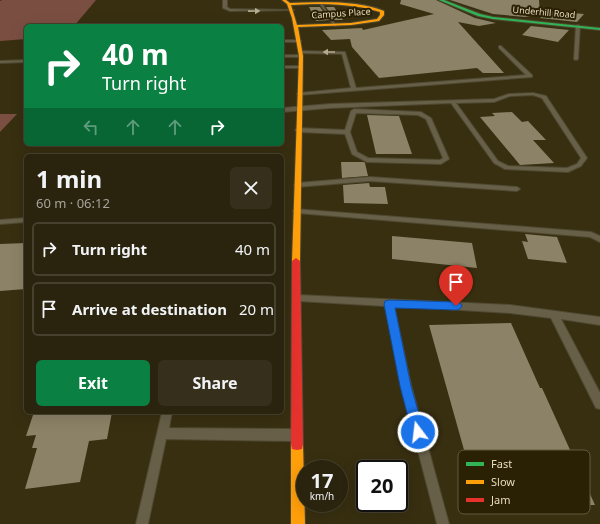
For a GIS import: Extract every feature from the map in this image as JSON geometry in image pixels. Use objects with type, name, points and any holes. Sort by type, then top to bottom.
[{"type":"main road","name":"Underhill Road","points":[[441,0],[479,15],[493,18],[600,29]]},
{"type":"main road","name":"Campus Place","points":[[289,4],[320,2],[367,4],[375,6],[382,11],[382,15],[378,20],[335,25],[296,26]]},
{"type":"main road","points":[[289,4],[296,26],[300,54],[296,211],[298,524]]},
{"type":"lane","points":[[225,0],[225,8],[230,10],[289,4]]},
{"type":"lane","points":[[320,2],[335,25]]},
{"type":"lane","points":[[576,59],[578,26]]},
{"type":"lane","points":[[284,41],[299,41]]},
{"type":"lane","points":[[299,94],[530,76],[500,47]]},
{"type":"lane","points":[[284,56],[344,53],[354,89]]},
{"type":"lane","points":[[0,62],[24,60]]},
{"type":"lane","points":[[284,67],[300,67]]},
{"type":"lane","points":[[284,110],[330,106],[494,100],[509,95],[533,94],[544,98],[584,158],[579,165],[568,170],[507,168],[496,162],[453,102]]},
{"type":"lane","points":[[354,111],[419,112],[428,118],[446,159],[441,162],[367,160],[354,153],[347,132],[354,111]]},
{"type":"lane","points":[[298,130],[347,132]]},
{"type":"lane","points":[[297,185],[370,179],[517,189]]},
{"type":"lane","points":[[296,211],[591,235],[600,239]]},
{"type":"lane","points":[[0,222],[24,220]]},
{"type":"lane","points":[[297,298],[389,304],[510,309],[600,321]]},
{"type":"lane","points":[[389,304],[406,386],[443,524]]},
{"type":"lane","points":[[554,315],[600,404]]},
{"type":"lane","points":[[142,524],[166,414]]},
{"type":"lane","points":[[162,433],[297,436]]},
{"type":"shaded area","points":[[96,0],[76,24],[24,24],[24,39],[0,41],[0,1]]},
{"type":"shaded area","points":[[0,114],[17,114],[0,132]]},
{"type":"building","points":[[401,0],[436,0],[475,18],[496,23],[479,26],[458,22],[504,73],[483,73],[477,68],[379,78],[352,47],[350,39],[331,40],[322,30],[362,28],[363,30],[434,14],[400,4]]},
{"type":"building","points":[[450,0],[539,0],[540,14],[525,17],[493,14]]},
{"type":"building","points":[[309,7],[320,7],[329,20],[316,21]]},
{"type":"building","points":[[326,7],[334,7],[343,20],[334,20]]},
{"type":"building","points":[[548,11],[584,14],[577,22],[540,18]]},
{"type":"building","points":[[531,26],[569,30],[558,42],[522,35]]},
{"type":"building","points":[[512,112],[522,122],[528,121],[546,140],[533,140],[554,163],[520,165],[480,117],[495,116],[492,113]]},
{"type":"building","points":[[367,115],[399,116],[412,154],[376,154]]},
{"type":"building","points":[[341,162],[364,162],[368,176],[342,178]]},
{"type":"building","points":[[369,183],[370,187],[385,187],[388,204],[344,203],[343,185]]},
{"type":"building","points":[[525,234],[557,237],[567,263],[528,259],[522,241],[528,242]]},
{"type":"building","points":[[392,236],[472,243],[477,268],[392,259]]},
{"type":"building","points":[[24,243],[24,289],[0,291],[0,244]]},
{"type":"building","points":[[511,323],[570,450],[464,450],[429,325]]},
{"type":"building","points":[[33,414],[112,414],[107,439],[89,441],[80,482],[25,489],[37,448],[32,448],[36,435],[26,436]]},
{"type":"building","points":[[590,494],[595,505],[590,505]]},
{"type":"traffic: fast","points":[[441,0],[479,15],[493,18],[600,29]]},
{"type":"traffic: slow","points":[[284,0],[289,4],[294,18],[301,56],[296,261]]},
{"type":"traffic: slow","points":[[289,4],[348,4],[360,5],[382,11],[382,15],[378,20],[351,24],[296,26]]},
{"type":"traffic: slow","points":[[297,444],[298,524]]},
{"type":"traffic: jam","points":[[296,261],[297,444]]},
{"type":"route","points":[[418,432],[406,386],[389,304],[456,306]]}]
